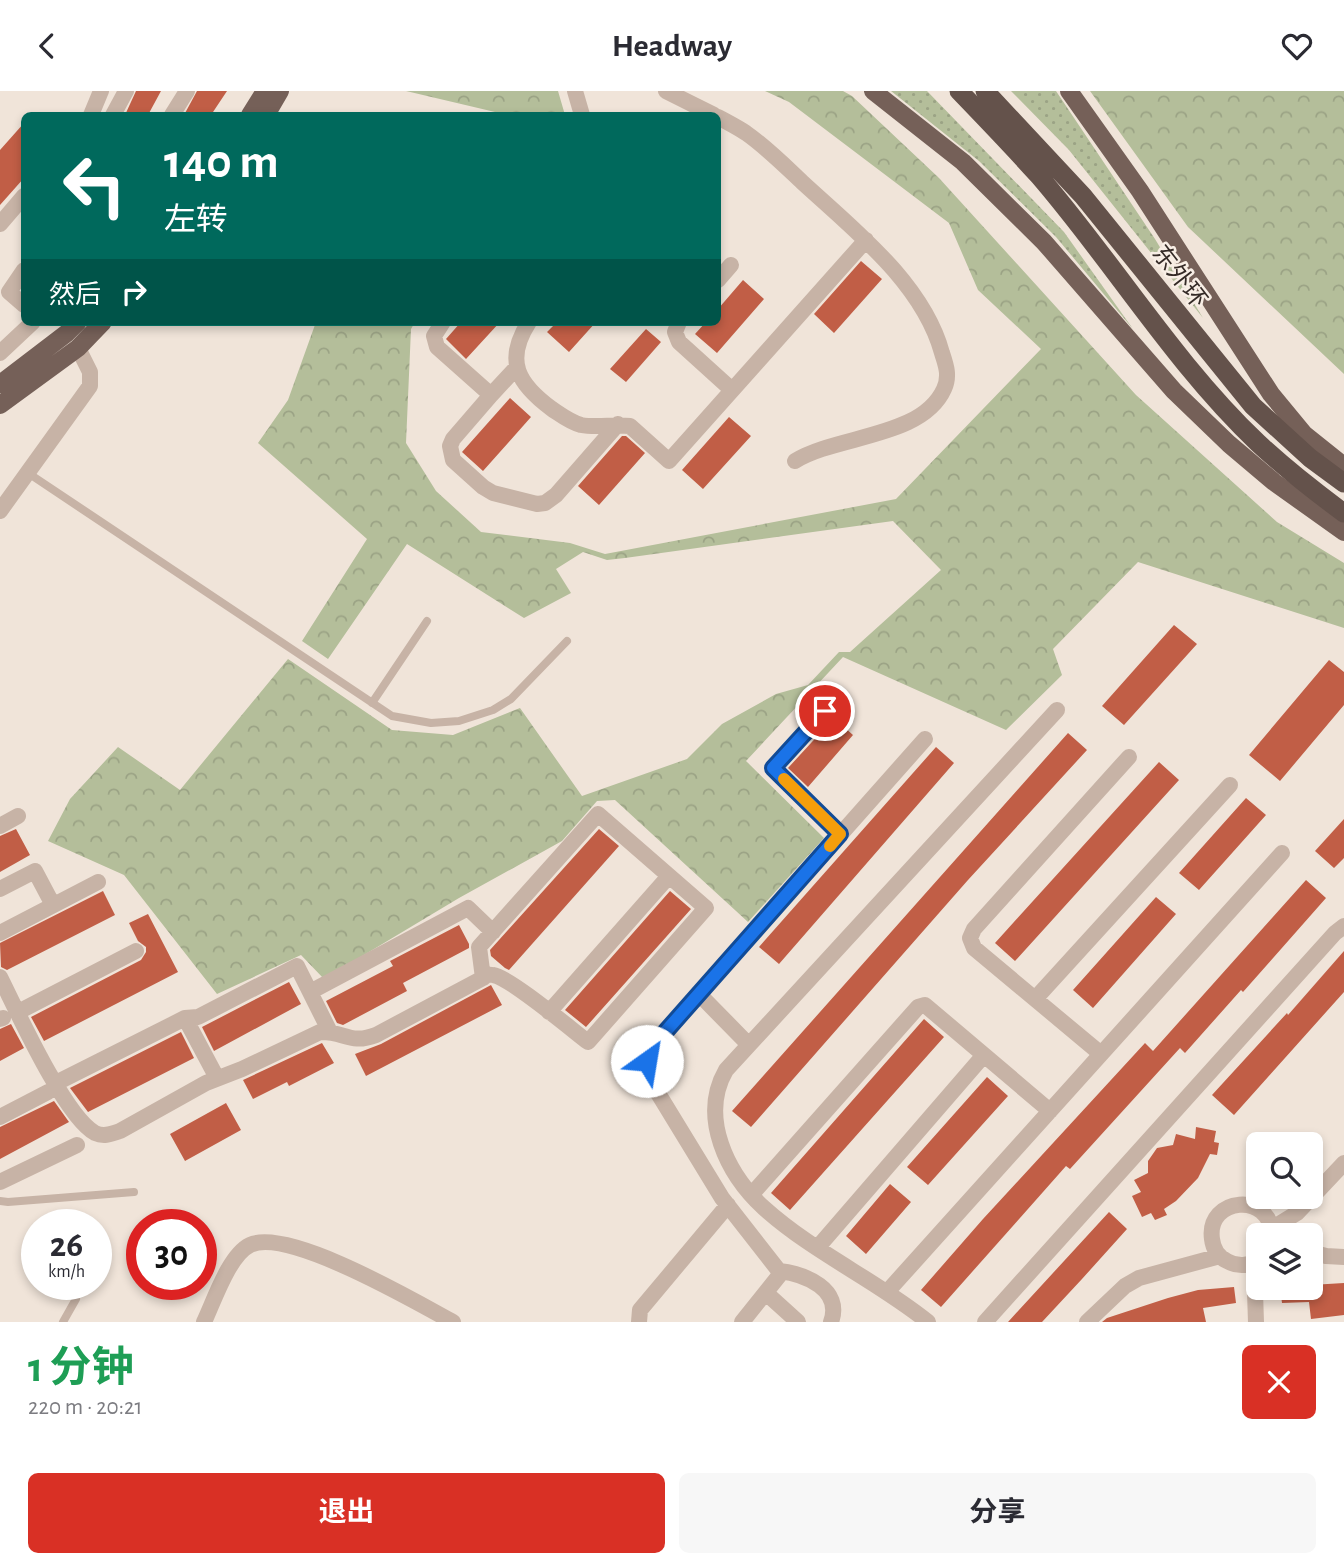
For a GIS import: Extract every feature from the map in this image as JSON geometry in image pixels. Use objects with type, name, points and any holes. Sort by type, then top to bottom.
[{"type":"highway","points":[[959,91],[1040,177],[1184,361],[1222,405],[1257,442],[1344,513]]},
{"type":"highway","name":"东外环","points":[[985,91],[1083,196],[1253,406],[1310,458],[1344,483]]},
{"type":"main road","points":[[252,112],[265,91]]},
{"type":"main road","points":[[268,112],[280,91]]},
{"type":"main road","points":[[873,91],[963,162],[1035,233],[1174,391],[1229,443],[1274,482],[1344,532]]},
{"type":"main road","points":[[1069,91],[1140,191],[1271,394],[1304,433],[1344,466]]},
{"type":"main road","points":[[3,376],[74,326]]},
{"type":"main road","points":[[0,405],[78,348],[99,326]]},
{"type":"street","points":[[92,112],[101,91]]},
{"type":"street","points":[[116,112],[126,91]]},
{"type":"street","points":[[174,112],[187,91]]},
{"type":"street","points":[[575,91],[581,112]]},
{"type":"street","points":[[666,91],[708,112]]},
{"type":"street","points":[[721,119],[756,140],[866,240],[891,267],[922,308],[939,339],[948,374],[944,390],[928,408],[905,425],[810,451],[794,461]]},
{"type":"street","points":[[0,224],[21,200]]},
{"type":"street","points":[[526,326],[516,352],[516,368],[533,395],[580,425],[630,426],[669,461],[866,240]]},
{"type":"street","points":[[721,277],[731,265]]},
{"type":"street","points":[[21,274],[9,292],[21,302]]},
{"type":"street","points":[[0,353],[29,326]]},
{"type":"street","points":[[440,326],[434,336],[437,347],[492,394]]},
{"type":"street","points":[[677,326],[675,332],[678,342],[732,390]]},
{"type":"street","points":[[0,511],[90,386],[90,372],[78,348]]},
{"type":"street","points":[[516,368],[453,439],[450,446],[453,460],[493,493],[537,504],[545,503],[556,495],[618,424]]},
{"type":"street","points":[[928,1322],[887,1291],[778,1220],[752,1194],[725,1154],[716,1129],[714,1105],[718,1085],[726,1070],[1057,710]]},
{"type":"street","points":[[825,711],[773,768],[840,834]]},
{"type":"street","points":[[831,1322],[835,1312],[824,1290],[812,1279],[797,1273],[779,1272],[728,1205],[648,1074],[647,1061],[651,1048],[925,739]]},
{"type":"street","points":[[1101,1054],[974,948],[970,938],[974,929],[1129,757]]},
{"type":"street","points":[[1035,999],[1230,785]]},
{"type":"street","points":[[0,977],[7,1016],[52,1088],[85,1125],[95,1133],[106,1136],[217,1078],[320,1032],[330,1032],[354,1040],[364,1039],[483,978],[489,974],[496,975],[588,1042],[706,908],[598,814],[479,947],[483,978]]},
{"type":"street","points":[[0,826],[19,816]]},
{"type":"street","points":[[887,1291],[1282,853]]},
{"type":"street","points":[[0,889],[34,871],[53,905]]},
{"type":"street","points":[[549,1012],[669,876]]},
{"type":"street","points":[[0,933],[98,882]]},
{"type":"street","points":[[310,992],[468,908],[493,932]]},
{"type":"street","points":[[985,1322],[1344,926]]},
{"type":"street","points":[[7,1016],[136,951]]},
{"type":"street","points":[[0,1117],[185,1018],[198,1017],[297,966],[330,1032]]},
{"type":"street","points":[[699,994],[749,1045]]},
{"type":"street","points":[[752,1194],[918,1007],[926,1005],[1050,1111]]},
{"type":"street","points":[[185,1018],[217,1078]]},
{"type":"street","points":[[817,1247],[984,1055]]},
{"type":"street","points":[[0,1182],[77,1145]]},
{"type":"street","points":[[1284,1223],[1297,1213],[1344,1163]]},
{"type":"street","points":[[1246,1263],[1234,1264],[1220,1256],[1212,1244],[1211,1234],[1218,1215],[1225,1209],[1244,1204],[1254,1207],[1269,1223]]},
{"type":"street","points":[[639,1322],[640,1310],[728,1205]]},
{"type":"street","points":[[204,1322],[231,1263],[248,1245],[272,1241],[327,1258],[363,1273],[453,1322]]},
{"type":"street","points":[[1087,1322],[1125,1286],[1139,1278],[1220,1256]]},
{"type":"street","points":[[1323,1256],[1344,1257]]},
{"type":"street","points":[[742,1322],[782,1272]]},
{"type":"street","points":[[766,1293],[798,1322]]},
{"type":"street","points":[[1245,1322],[1248,1300]]},
{"type":"street","points":[[1255,1300],[1256,1322]]},
{"type":"lane","points":[[28,473],[391,716],[431,723],[459,721],[492,710],[511,699],[566,641]]},
{"type":"lane","points":[[372,703],[426,621]]},
{"type":"lane","points":[[0,1201],[134,1192]]},
{"type":"lane","points":[[62,1322],[75,1300]]},
{"type":"green space","points":[[406,91],[558,91],[564,112],[495,112]]},
{"type":"green space","points":[[765,91],[843,91],[852,96],[939,178],[1136,395],[1277,522],[1344,563],[1344,628],[1138,562],[1053,649],[1062,675],[1006,730],[843,657],[746,761],[824,838],[748,922],[615,800],[597,801],[562,841],[459,898],[324,979],[301,955],[217,994],[124,875],[48,841],[70,799],[118,747],[180,790],[288,659],[392,730],[453,735],[520,708],[582,796],[687,759],[722,724],[776,694],[808,685],[839,652],[850,652],[941,570],[893,521],[607,560],[583,552],[556,569],[571,593],[524,618],[407,544],[328,659],[302,641],[367,539],[258,443],[288,400],[315,326],[413,326],[406,443],[436,491],[481,532],[570,543],[605,554],[896,499],[1041,349],[978,290],[949,223],[789,102]]},
{"type":"green space","points":[[891,91],[927,91],[1064,232],[1133,329],[1056,237],[979,161]]},
{"type":"green space","points":[[1011,91],[1056,91],[1155,239],[1203,318],[1069,150]]},
{"type":"green space","points":[[1090,91],[1344,91],[1344,374],[1188,227]]},
{"type":"building","points":[[136,91],[161,91],[150,112],[126,112]]},
{"type":"building","points":[[197,91],[227,91],[213,112],[186,112]]},
{"type":"building","points":[[21,126],[21,181],[0,205],[0,150]]},
{"type":"building","points":[[861,261],[882,279],[834,333],[814,314]]},
{"type":"building","points":[[743,280],[764,299],[717,353],[695,334],[702,326],[721,326],[721,306]]},
{"type":"building","points":[[457,326],[496,326],[466,359],[446,339]]},
{"type":"building","points":[[553,326],[592,326],[569,352],[547,332]]},
{"type":"building","points":[[646,329],[661,342],[626,382],[610,369]]},
{"type":"building","points":[[510,398],[531,417],[483,471],[462,452]]},
{"type":"building","points":[[729,417],[751,436],[703,489],[682,470]]},
{"type":"building","points":[[622,436],[626,436],[645,453],[599,505],[578,486]]},
{"type":"building","points":[[1174,625],[1197,644],[1124,725],[1102,706]]},
{"type":"building","points":[[1329,660],[1344,672],[1344,705],[1280,781],[1249,755]]},
{"type":"building","points":[[834,718],[853,735],[808,787],[788,768]]},
{"type":"building","points":[[1068,733],[1087,750],[968,880],[751,1127],[732,1111]]},
{"type":"building","points":[[936,747],[954,763],[779,964],[759,947]]},
{"type":"building","points":[[1159,762],[1179,780],[1015,961],[995,943]]},
{"type":"building","points":[[1246,798],[1266,815],[1199,890],[1179,873]]},
{"type":"building","points":[[1344,819],[1344,858],[1334,868],[1315,851]]},
{"type":"building","points":[[16,829],[30,855],[0,872],[0,836]]},
{"type":"building","points":[[599,829],[619,846],[509,970],[505,968],[491,956],[490,950]]},
{"type":"building","points":[[1306,880],[1326,898],[1243,992],[1241,990],[1185,1053],[1180,1048],[1070,1169],[1066,1166],[941,1307],[921,1290],[1145,1043],[1153,1051]]},
{"type":"building","points":[[103,891],[115,915],[7,970],[1,967],[0,943]]},
{"type":"building","points":[[670,891],[691,909],[586,1027],[565,1010]]},
{"type":"building","points":[[1156,897],[1176,914],[1093,1008],[1073,990]]},
{"type":"building","points":[[148,914],[178,972],[44,1041],[31,1017],[141,960],[146,947],[138,941],[129,923]]},
{"type":"building","points":[[459,925],[469,948],[403,983],[407,991],[343,1025],[337,1023],[326,1001],[393,966],[390,961]]},
{"type":"building","points":[[1344,951],[1344,992],[1234,1115],[1212,1095]]},
{"type":"building","points":[[289,982],[301,1004],[214,1051],[202,1027]]},
{"type":"building","points":[[491,985],[502,1005],[366,1076],[355,1054],[381,1044]]},
{"type":"building","points":[[924,1019],[944,1037],[790,1210],[771,1193]]},
{"type":"building","points":[[11,1024],[24,1048],[0,1061],[0,1029]]},
{"type":"building","points":[[181,1032],[194,1058],[88,1112],[70,1088]]},
{"type":"building","points":[[322,1043],[334,1063],[289,1086],[287,1082],[253,1099],[243,1080]]},
{"type":"building","points":[[987,1077],[1008,1096],[928,1185],[907,1167]]},
{"type":"building","points":[[54,1101],[69,1122],[0,1159],[0,1127]]},
{"type":"building","points":[[226,1103],[241,1130],[185,1161],[170,1134]]},
{"type":"building","points":[[1196,1127],[1216,1131],[1214,1142],[1219,1143],[1217,1155],[1210,1154],[1198,1178],[1176,1201],[1164,1209],[1167,1215],[1155,1220],[1151,1213],[1142,1217],[1132,1196],[1141,1192],[1134,1180],[1148,1173],[1148,1161],[1157,1148],[1173,1145],[1176,1134],[1195,1139]]},
{"type":"building","points":[[890,1184],[911,1202],[866,1254],[846,1236]]},
{"type":"building","points":[[1109,1212],[1127,1229],[1082,1279],[1042,1322],[1008,1322]]},
{"type":"building","points":[[1344,1283],[1344,1315],[1311,1319],[1309,1302],[1282,1303],[1282,1300],[1323,1300],[1323,1284]]},
{"type":"building","points":[[1234,1287],[1236,1303],[1203,1308],[1206,1322],[1102,1322],[1107,1318],[1198,1290]]},
{"type":"slow traffic","points":[[784,779],[840,834],[830,846]]},
{"type":"route","points":[[647,1061],[651,1048],[840,834],[773,768],[825,711]]}]
